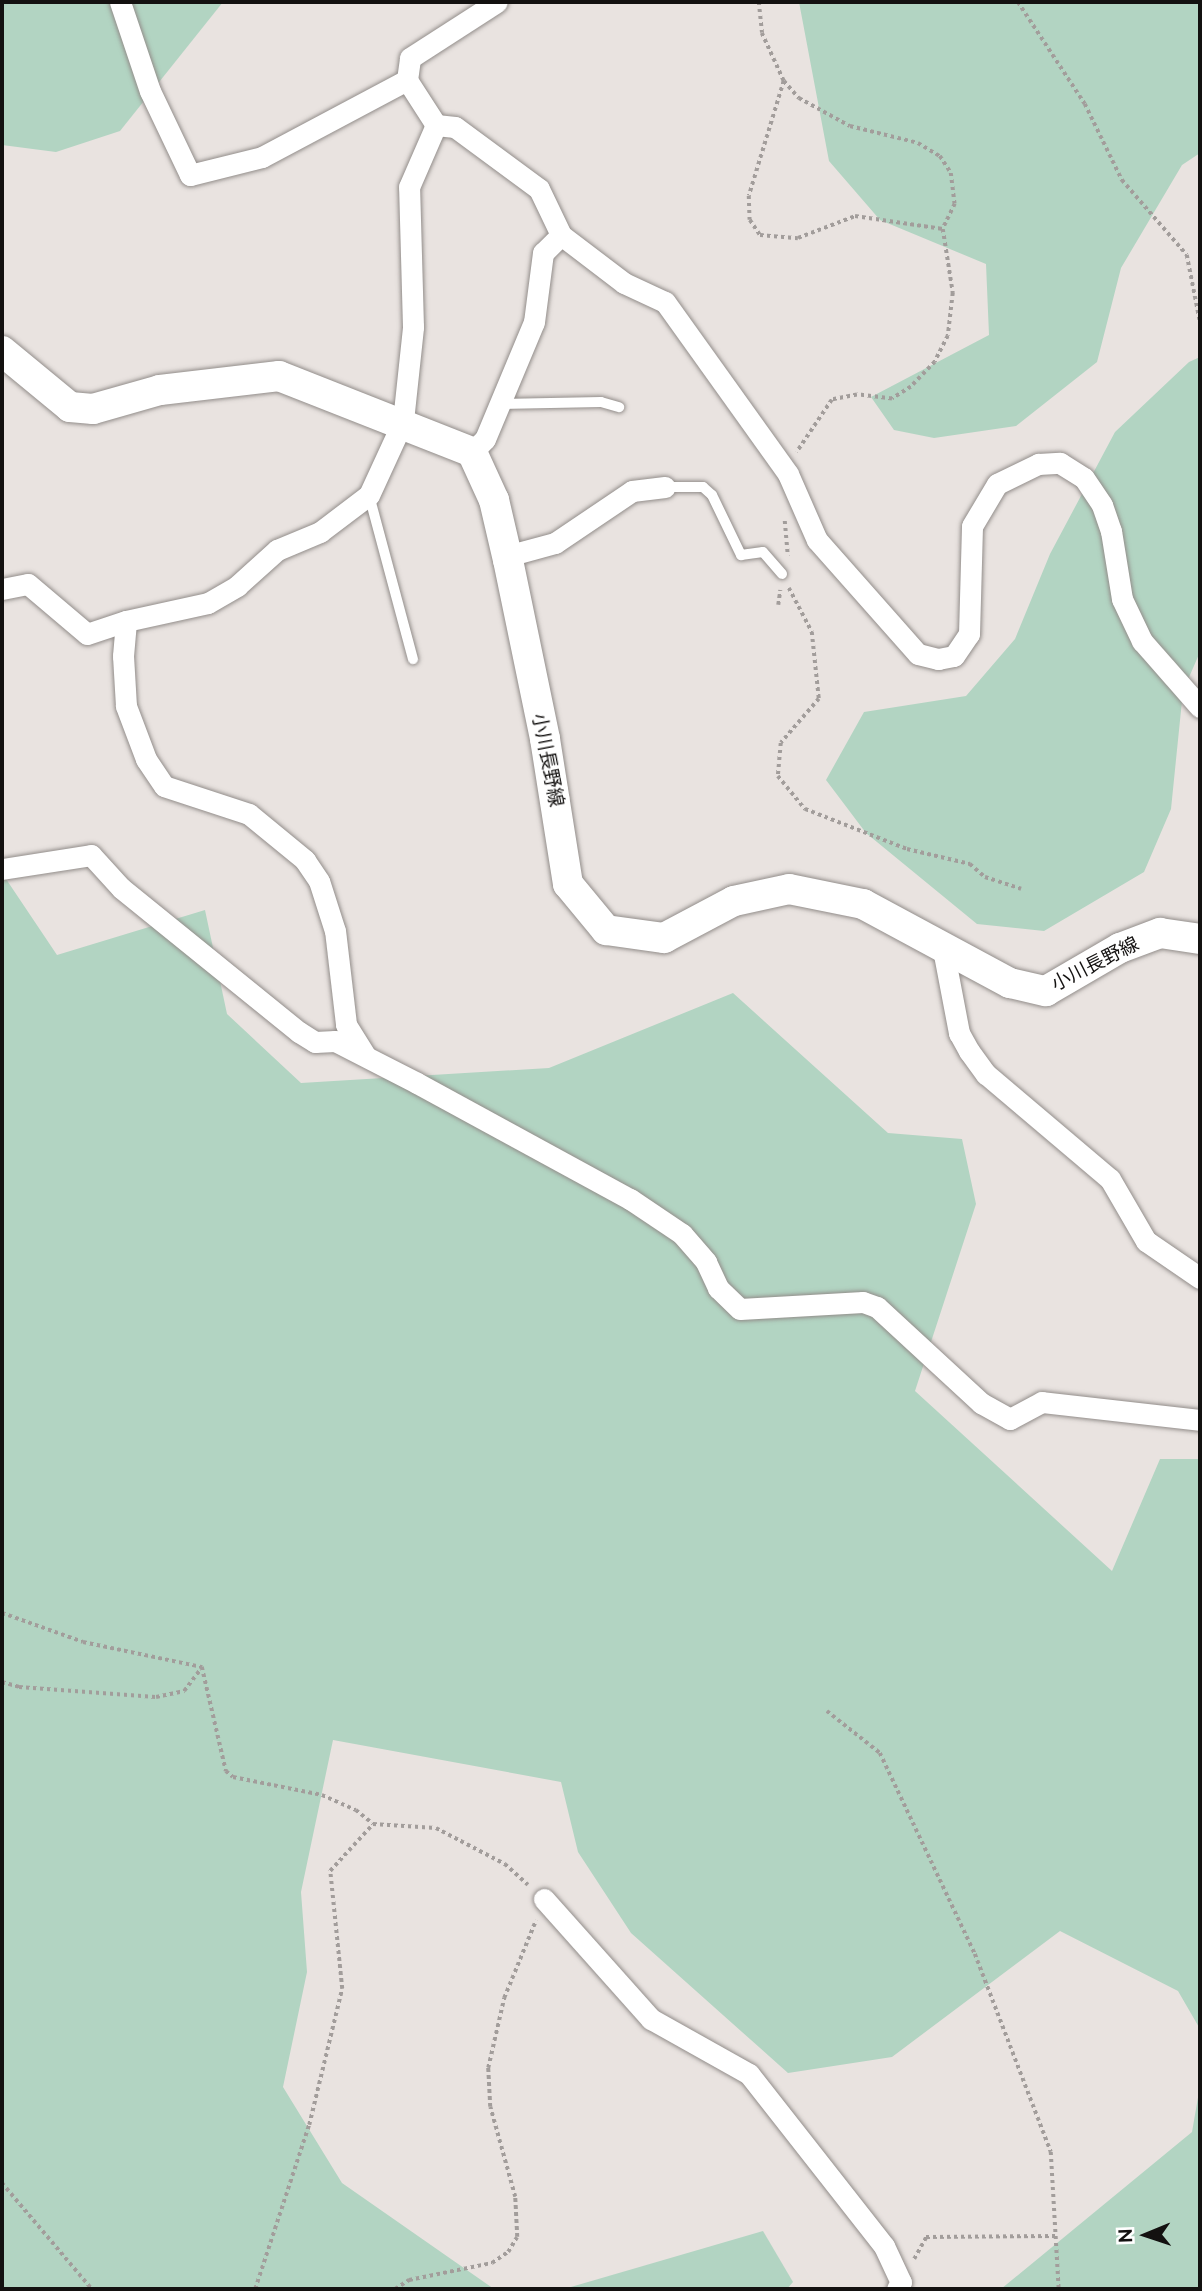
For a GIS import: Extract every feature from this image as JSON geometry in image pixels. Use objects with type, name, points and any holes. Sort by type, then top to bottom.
[{"type":"main road","points":[[2,351],[70,407],[93,410],[160,390],[279,376],[402,421],[472,452]]},
{"type":"main road","name":"小川長野線","points":[[472,452],[495,500],[545,739],[568,884],[606,930],[664,937],[734,901],[789,889],[863,904],[1010,983],[1046,991],[1120,948],[1160,933],[1200,939]]},
{"type":"street","points":[[120,2],[150,91],[190,175],[262,157],[407,80]]},
{"type":"street","points":[[436,125],[407,80],[410,58],[497,2]]},
{"type":"street","points":[[436,125],[456,127],[539,189],[561,235],[624,283],[665,302],[785,468],[817,540],[918,654],[937,659],[954,656],[969,634],[972,526],[981,505],[997,484],[1016,472],[1038,464],[1071,468],[1102,505],[1111,531],[1122,599],[1142,641],[1192,692],[1200,707]]},
{"type":"street","points":[[2,589],[28,584],[87,634],[127,621],[208,603],[237,586],[277,550],[320,532],[369,495],[402,421],[413,327],[409,187],[436,125]]},
{"type":"street","points":[[472,452],[485,439],[534,323],[543,253],[561,235]]},
{"type":"street","points":[[507,556],[555,543],[632,491],[665,486]]},
{"type":"street","points":[[127,621],[122,656],[126,706],[146,759],[164,786],[249,814],[305,860],[319,881],[335,931],[346,1024],[366,1056]]},
{"type":"street","points":[[2,869],[91,855],[121,888],[181,932],[273,1014],[315,1042],[335,1041],[366,1056],[630,1199],[696,1248],[718,1288],[740,1309],[863,1303],[877,1307],[981,1403],[1010,1419],[1042,1402],[1200,1420]]},
{"type":"street","points":[[943,949],[959,1033],[986,1074],[1110,1179],[1146,1241],[1200,1278]]},
{"type":"street","points":[[544,1899],[651,2020],[749,2074],[884,2246],[899,2285]]},
{"type":"lane","points":[[500,404],[601,401],[619,407]]},
{"type":"lane","points":[[665,486],[702,487],[712,495],[741,555],[764,552],[782,574]]},
{"type":"lane","points":[[369,495],[413,659]]},
{"type":"path","points":[[759,2],[762,33],[784,81],[799,98],[850,126],[918,143],[940,156],[951,173],[955,204],[943,229],[953,293],[948,336],[935,362],[911,387],[892,399],[857,395],[832,400],[785,468]]},
{"type":"path","points":[[1018,2],[1085,104],[1122,180],[1187,255],[1200,321]]},
{"type":"path","points":[[784,81],[749,196],[750,220],[760,236],[798,238],[855,216],[943,229]]},
{"type":"path","points":[[778,605],[782,574],[788,562],[784,506]]},
{"type":"path","points":[[782,574],[812,632],[819,699],[780,743],[778,776],[805,809],[907,849],[970,864],[985,877],[1021,889]]},
{"type":"path","points":[[2,1613],[83,1642],[202,1667]]},
{"type":"path","points":[[2,1682],[19,1687],[156,1697],[184,1691],[202,1667]]},
{"type":"path","points":[[202,1667],[226,1771],[233,1777],[321,1795],[356,1810],[373,1825],[436,1828],[505,1864],[544,1899],[504,1998],[488,2068],[489,2107],[515,2197],[517,2237],[508,2252],[492,2263],[409,2280],[395,2289]]},
{"type":"path","points":[[827,1711],[880,1753],[975,1954],[1051,2152],[1059,2289]]},
{"type":"path","points":[[255,2289],[309,2125],[342,1989],[330,1871],[373,1825]]},
{"type":"path","points":[[2,2183],[92,2289]]},
{"type":"path","points":[[899,2285],[926,2236],[1058,2236]]},
{"type":"green space","points":[[2,2],[223,2],[120,131],[56,152],[2,145]]},
{"type":"green space","points":[[799,2],[1200,2],[1200,153],[1182,165],[1121,268],[1097,362],[1016,426],[934,438],[894,430],[871,397],[989,335],[986,264],[880,220],[829,161]]},
{"type":"green space","points":[[1200,357],[1200,652],[1183,691],[1171,809],[1144,872],[1044,931],[977,924],[866,833],[826,780],[864,712],[966,696],[1015,639],[1050,554],[1115,432],[1189,362]]},
{"type":"green space","points":[[2,873],[57,955],[205,910],[227,1014],[301,1083],[549,1068],[733,993],[888,1133],[962,1139],[976,1204],[915,1391],[1112,1571],[1160,1459],[1200,1459],[1200,2029],[1178,1991],[1060,1931],[892,2057],[788,2073],[631,1933],[578,1852],[561,1782],[333,1740],[301,1892],[307,1972],[283,2087],[342,2183],[494,2289],[2,2289]]},
{"type":"green space","points":[[1200,2086],[1200,2289],[1001,2289],[1192,2132]]},
{"type":"green space","points":[[763,2231],[793,2282],[787,2289],[564,2289]]}]
